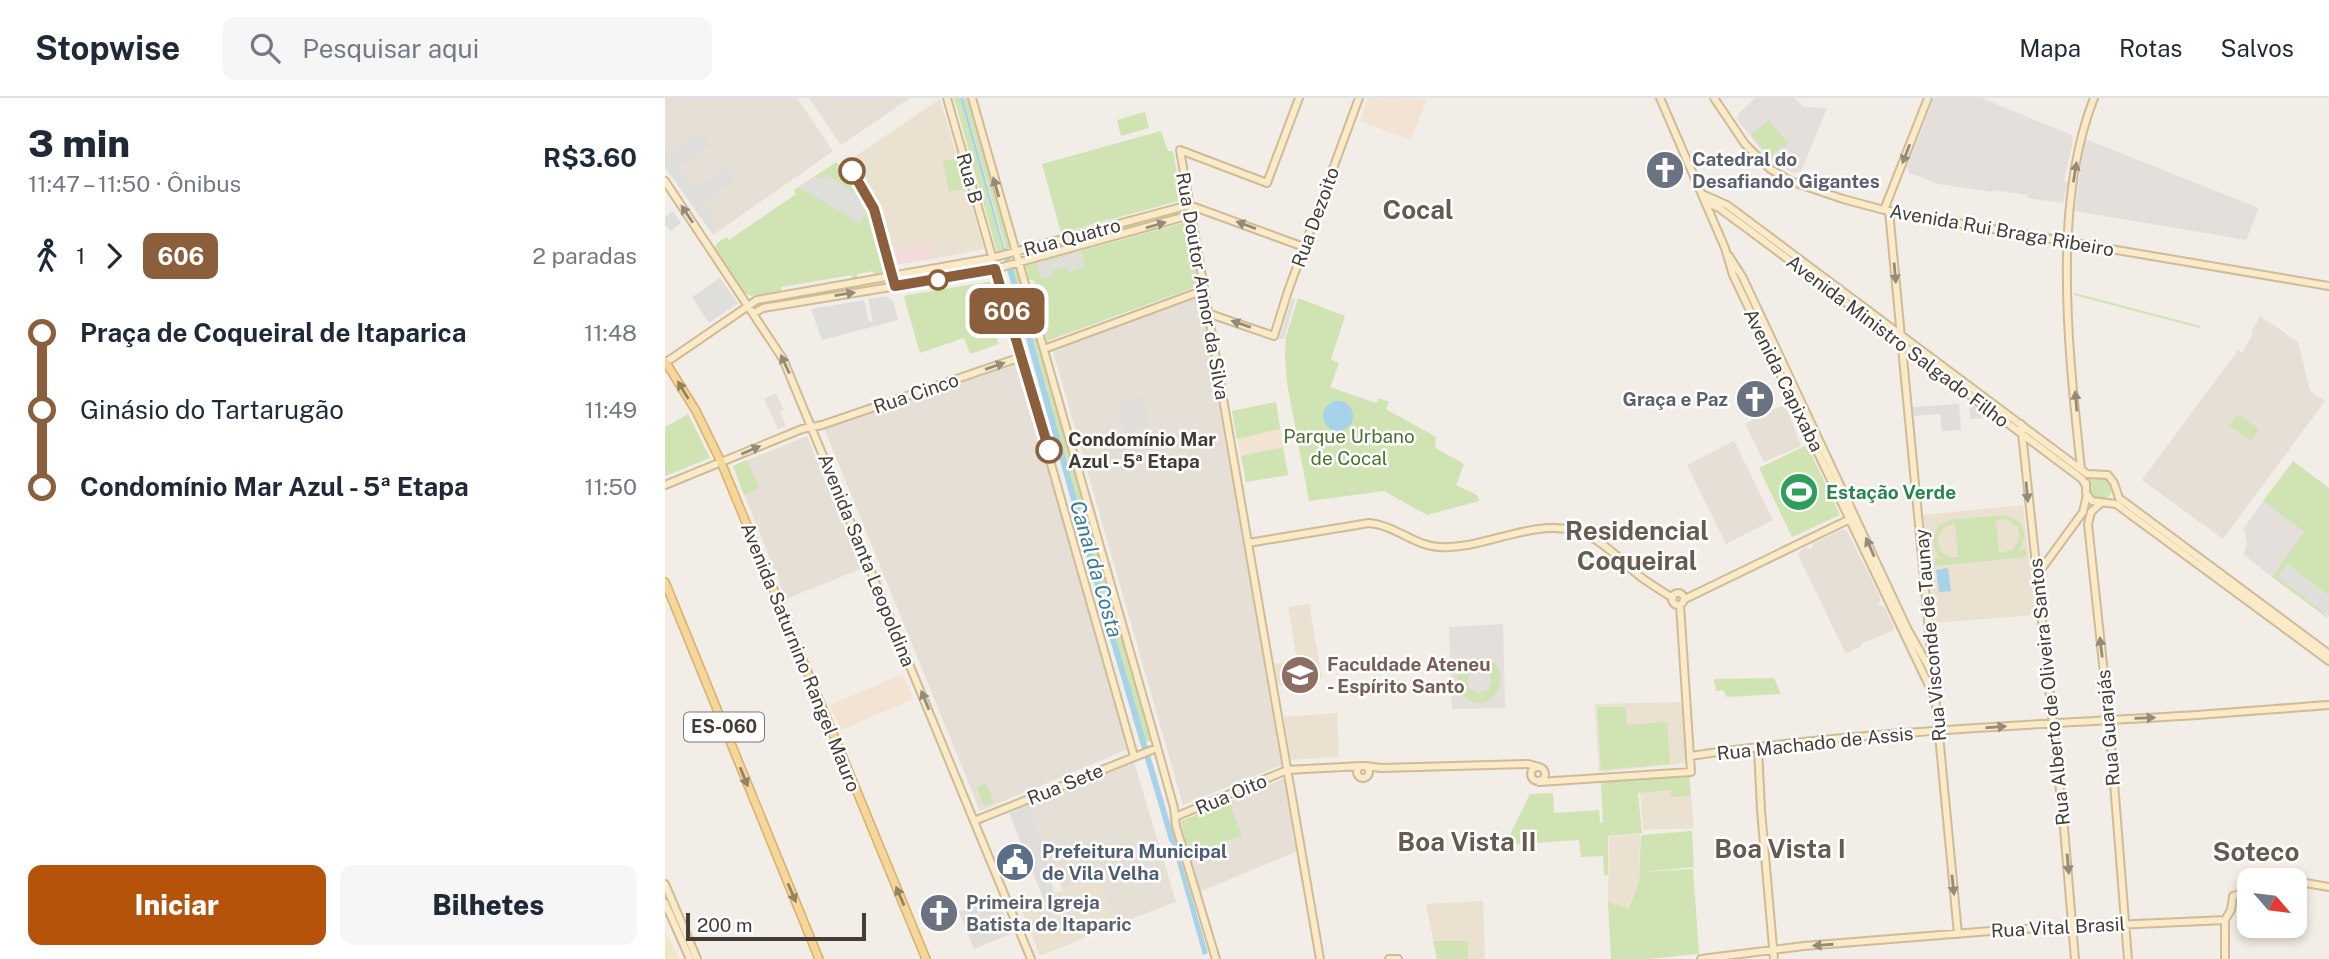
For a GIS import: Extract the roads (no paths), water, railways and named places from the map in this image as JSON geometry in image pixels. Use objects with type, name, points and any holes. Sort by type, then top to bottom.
[{"type":"main road","name":"Avenida Saturnino Rangel Mauro","points":[[665,362],[696,411],[721,462],[926,959]]},
{"type":"main road","name":"ES-060","points":[[665,582],[819,959]]},
{"type":"main road","name":"ES-060","points":[[813,944],[827,959]]},
{"type":"street","name":"Rua B","points":[[947,98],[1138,754]]},
{"type":"street","points":[[972,98],[1192,884],[1216,959]]},
{"type":"street","name":"Rua Doutor Annor da Silva","points":[[1299,98],[1267,183],[1180,150],[1320,959]]},
{"type":"street","name":"Rua Dezoito","points":[[1207,313],[1274,336],[1359,98]]},
{"type":"street","name":"Avenida Capixaba","points":[[1660,98],[1702,194],[1708,199],[1733,275],[1808,428],[1848,520],[1905,631],[1932,674]]},
{"type":"street","name":"Avenida Rui Braga Ribeiro","points":[[1714,98],[1745,144],[1763,163],[1793,182],[1843,199],[1887,211],[2329,286]]},
{"type":"street","points":[[1887,211],[1928,98]]},
{"type":"street","points":[[2081,469],[2068,301],[2068,242],[2069,214],[2082,130],[2094,98]]},
{"type":"street","name":"Avenida Santa Leopoldina","points":[[665,181],[780,352],[1031,959]]},
{"type":"street","name":"Avenida Ministro Salgado Filho","points":[[1708,199],[1731,208],[2081,469],[2094,475]]},
{"type":"street","name":"Avenida Ministro Salgado Filho","points":[[1708,199],[2082,479],[2086,485]]},
{"type":"street","name":"Rua Quatro","points":[[665,362],[757,300],[992,258],[1189,205]]},
{"type":"street","points":[[1189,205],[1304,247]]},
{"type":"street","name":"Rua Visconde de Taunay","points":[[1887,211],[1958,934]]},
{"type":"street","name":"Rua Quatro","points":[[754,313],[763,308],[1004,267],[1191,215]]},
{"type":"street","name":"Avenida Capixaba","points":[[1725,248],[1743,278],[1857,516],[1935,700]]},
{"type":"street","points":[[817,289],[819,299]]},
{"type":"street","points":[[1044,349],[1204,290]]},
{"type":"street","points":[[793,293],[795,303]]},
{"type":"street","name":"Rua Cinco","points":[[665,485],[801,429],[1021,357]]},
{"type":"street","name":"Rua Alberto de Oliveira Santos","points":[[2021,424],[2075,959]]},
{"type":"street","points":[[2036,576],[2085,508],[2086,485],[2094,475],[2102,473],[2115,483],[2115,490],[2113,497],[2090,514],[2088,528]]},
{"type":"street","points":[[2115,490],[2120,499],[2329,654]]},
{"type":"street","points":[[2087,495],[2092,500],[2116,504],[2329,661]]},
{"type":"street","points":[[1682,602],[1857,516]]},
{"type":"street","points":[[2076,522],[2083,522],[2088,528]]},
{"type":"street","points":[[1248,543],[1369,523],[1383,525],[1425,545],[1443,547],[1544,528],[1568,529],[1596,540],[1644,579],[1673,598],[1679,593],[1682,602],[1691,772],[1539,782],[1532,779],[1531,773],[1525,767],[1517,765]]},
{"type":"street","name":"Rua Guarajás","points":[[2088,528],[2109,720],[2128,959]]},
{"type":"street","points":[[1920,651],[1926,653],[1931,649]]},
{"type":"street","name":"Rua Machado de Assis","points":[[1690,755],[1939,731],[2329,705]]},
{"type":"street","points":[[1758,748],[1774,959]]},
{"type":"street","name":"Rua Sete","points":[[974,821],[1154,749]]},
{"type":"street","name":"Rua Oito","points":[[1175,817],[1287,770],[1348,766],[1381,768],[1517,765],[1542,768]]},
{"type":"street","points":[[1348,766],[1363,778],[1381,768]]},
{"type":"street","points":[[1357,773],[1364,766],[1369,775]]},
{"type":"street","points":[[1531,773],[1534,768],[1542,768],[1564,781]]},
{"type":"street","points":[[1539,782],[1545,776],[1542,768]]},
{"type":"street","points":[[2307,883],[2329,887]]},
{"type":"street","points":[[665,884],[697,959]]},
{"type":"street","points":[[2225,959],[2225,920],[2231,910],[2233,896],[2237,895]]},
{"type":"street","points":[[665,903],[689,959]]},
{"type":"street","name":"Rua Vital Brasil","points":[[1701,959],[1958,934],[2126,923],[2225,920]]},
{"type":"street","points":[[1389,959],[1398,959]]},
{"type":"water","points":[[960,98],[963,98],[1005,250],[1003,250]]},
{"type":"water","points":[[1338,401],[1349,405],[1353,416],[1349,427],[1338,431],[1327,427],[1323,416],[1327,405]]},
{"type":"water","points":[[1948,568],[1951,591],[1939,592],[1936,570]]},
{"type":"water","points":[[1173,833],[1208,953],[1203,955],[1169,834]]},
{"type":"waterway","name":"Canal da Costa","points":[[1005,251],[1107,619],[1172,840]]},
{"type":"place","name":"Catedral do Desafiando Gigantes","points":[[1665,170]]},
{"type":"place","name":"Graça e Paz","points":[[1755,399]]},
{"type":"place","name":"Condomínio Mar Azul - 5ª Etapa","points":[[1049,450]]},
{"type":"place","name":"Estação Verde","points":[[1799,492]]},
{"type":"place","name":"Faculdade Ateneu - Espírito Santo","points":[[1300,675]]},
{"type":"place","name":"Prefeitura Municipal de Vila Velha","points":[[1015,862]]},
{"type":"place","name":"Primeira Igreja Batista de Itaparic","points":[[939,913]]},
{"type":"district","name":"Cocal","points":[[1418,210]]},
{"type":"district","name":"Residencial Coqueiral","points":[[1637,546]]},
{"type":"district","name":"Boa Vista II","points":[[1467,842]]},
{"type":"district","name":"Boa Vista I","points":[[1780,849]]},
{"type":"district","name":"Soteco","points":[[2256,852]]},
{"type":"park label","name":"Parque Urbano de Cocal","points":[[1349,447]]}]
